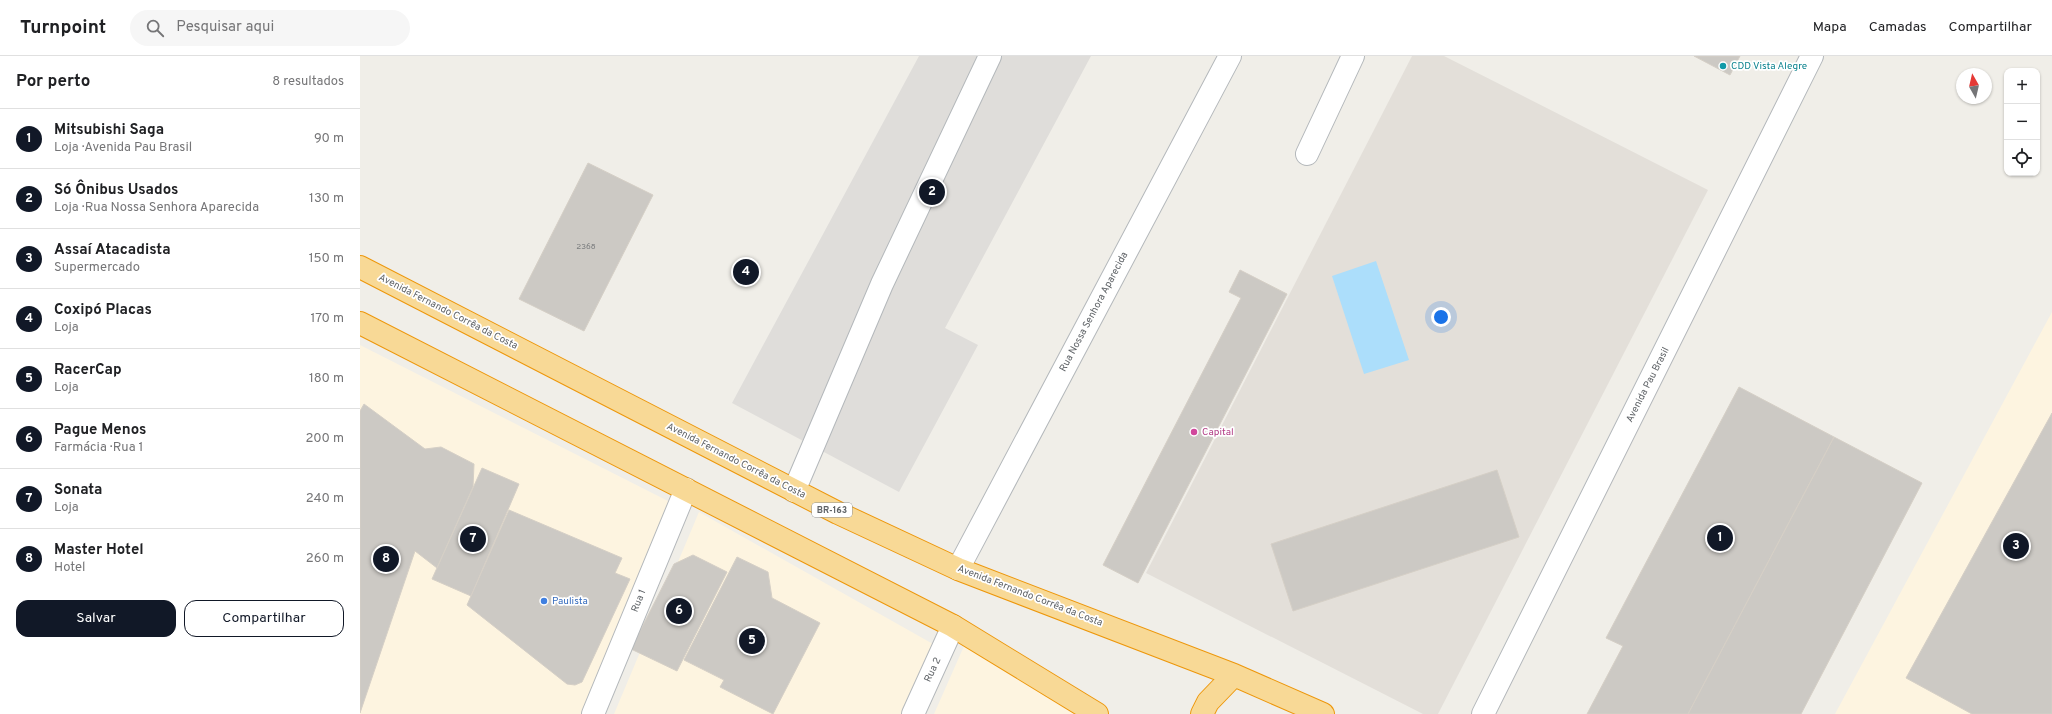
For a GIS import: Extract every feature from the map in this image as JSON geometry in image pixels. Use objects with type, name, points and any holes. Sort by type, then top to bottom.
[{"type":"highway","name":"Avenida Fernando Corrêa da Costa","points":[[360,267],[794,491],[958,569],[1234,675],[1323,714]]},
{"type":"highway","points":[[360,322],[954,626],[1097,714]]},
{"type":"highway","points":[[1202,714],[1208,702],[1234,675]]},
{"type":"street","points":[[794,491],[882,284],[990,56]]},
{"type":"street","name":"Rua Nossa Senhora Aparecida","points":[[958,569],[1230,56]]},
{"type":"street","points":[[1307,154],[1353,56]]},
{"type":"street","name":"Avenida Pau Brasil","points":[[1484,714],[1812,56]]},
{"type":"street","name":"Rua 1","points":[[593,714],[686,489]]},
{"type":"street","name":"Rua 2","points":[[913,714],[954,626]]},
{"type":"shaded area","points":[[919,56],[1091,56],[945,328],[978,345],[899,492],[732,403]]},
{"type":"shaded area","points":[[1412,56],[1444,56],[1708,190],[1438,714],[1423,714],[1146,573]]},
{"type":"shaded area","points":[[2052,312],[2052,714],[1835,714]]},
{"type":"shaded area","points":[[360,345],[670,502],[582,714],[360,714]]},
{"type":"shaded area","points":[[699,512],[933,644],[904,714],[614,714]]},
{"type":"shaded area","points":[[968,637],[1084,714],[934,714]]},
{"type":"water","points":[[1376,261],[1409,360],[1364,374],[1332,276]]},
{"type":"building","name":"CDD Vista Alegre","points":[[1694,56],[1740,56],[1730,75]]},
{"type":"building","points":[[588,163],[653,195],[584,331],[519,299]]},
{"type":"building","name":"Capital","points":[[1240,270],[1287,294],[1138,583],[1103,565],[1241,298],[1229,292]]},
{"type":"building","points":[[1739,387],[1834,437],[1688,714],[1587,714],[1623,646],[1606,638]]},
{"type":"building","points":[[364,404],[425,449],[441,447],[474,464],[473,487],[437,568],[415,551],[360,713],[360,411]]},
{"type":"building","points":[[2052,413],[2052,714],[1972,714],[1906,678]]},
{"type":"building","points":[[1834,437],[1922,483],[1801,714],[1688,714]]},
{"type":"building","points":[[482,468],[519,484],[471,596],[432,579]]},
{"type":"building","points":[[1497,470],[1519,537],[1293,611],[1271,544]]},
{"type":"building","name":"Paulista","points":[[509,510],[622,558],[615,573],[630,579],[582,682],[575,685],[567,684],[467,605]]},
{"type":"building","points":[[693,555],[727,572],[677,671],[631,649],[674,564]]},
{"type":"building","points":[[737,557],[768,572],[772,598],[820,623],[773,714],[720,687],[724,680],[684,660]]},
{"type":"place","name":"CDD Vista Alegre","points":[[1723,66]]},
{"type":"place","name":"Só Ônibus Usados","points":[[932,192]]},
{"type":"place","name":"Coxipó Placas","points":[[746,272]]},
{"type":"place","name":"Capital","points":[[1194,432]]},
{"type":"place","name":"Mitsubishi Saga","points":[[1720,538]]},
{"type":"place","name":"Sonata","points":[[473,539]]},
{"type":"place","name":"Assaí Atacadista","points":[[2016,546]]},
{"type":"place","name":"Master Hotel","points":[[386,559]]},
{"type":"place","name":"Paulista","points":[[544,601]]},
{"type":"place","name":"Pague Menos","points":[[679,611]]},
{"type":"place","name":"RacerCap","points":[[752,641]]}]
